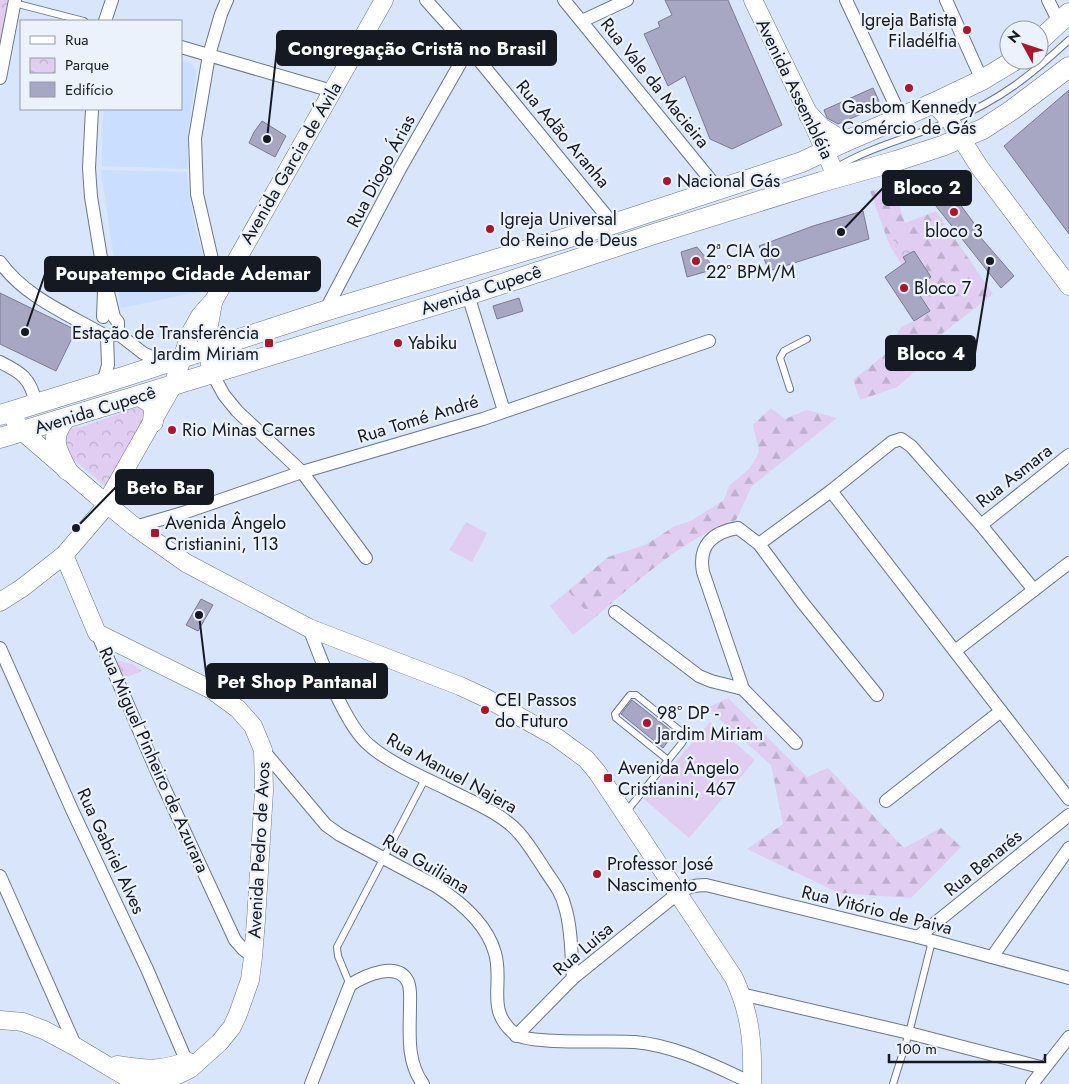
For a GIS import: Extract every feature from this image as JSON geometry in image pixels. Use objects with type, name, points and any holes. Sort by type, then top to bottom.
[{"type":"main road","points":[[1049,32],[1064,18]]},
{"type":"main road","name":"Avenida Cupecê","points":[[4,413],[325,311],[612,224],[802,162],[838,158],[896,161],[962,139],[983,129],[1012,110],[1069,67]]},
{"type":"main road","points":[[809,115],[821,128],[838,158],[901,117],[982,80],[999,69]]},
{"type":"main road","name":"Avenida Cupecê","points":[[0,438],[468,295],[816,184],[838,158]]},
{"type":"main road","points":[[140,396],[152,404],[154,410],[153,422]]},
{"type":"main road","points":[[64,420],[56,433],[55,442],[56,450],[66,470]]},
{"type":"street","points":[[105,20],[112,0]]},
{"type":"street","points":[[217,295],[197,194],[195,138],[209,55],[227,0]]},
{"type":"street","name":"Avenida Garcia de Ávila","points":[[0,602],[22,588],[64,555],[83,534],[106,503],[174,385],[173,360],[200,316],[217,295],[384,0]]},
{"type":"street","name":"Rua Adão Aranha","points":[[426,0],[469,48],[594,199],[612,224]]},
{"type":"street","name":"Rua Vale da Macieira","points":[[564,0],[718,189]]},
{"type":"street","points":[[582,22],[627,0]]},
{"type":"street","name":"Avenida Assembléia","points":[[753,0],[809,115]]},
{"type":"street","points":[[846,0],[901,117]]},
{"type":"street","points":[[946,0],[982,80]]},
{"type":"street","points":[[1048,0],[1064,18]]},
{"type":"street","points":[[0,78],[2,59],[15,2]]},
{"type":"street","points":[[182,47],[332,91]]},
{"type":"street","name":"Rua Diogo Árias","points":[[325,311],[401,167],[469,48]]},
{"type":"street","points":[[934,103],[950,121],[1041,256],[1069,286]]},
{"type":"street","points":[[92,110],[89,168],[104,276],[105,318]]},
{"type":"street","points":[[0,262],[19,283],[34,295],[143,353],[173,360]]},
{"type":"street","name":"Avenida Garcia de Ávila","points":[[212,373],[207,349],[207,336],[217,295]]},
{"type":"street","points":[[468,295],[504,411]]},
{"type":"street","points":[[68,314],[105,318],[119,326],[108,334]]},
{"type":"street","points":[[103,383],[108,365],[108,334],[98,324],[105,318]]},
{"type":"street","name":"Rua Tomé André","points":[[135,526],[195,509],[302,472],[504,411],[709,341]]},
{"type":"street","points":[[0,362],[26,379],[33,390],[36,403]]},
{"type":"street","points":[[212,373],[224,395],[237,411],[302,472],[366,558]]},
{"type":"street","points":[[4,413],[66,470],[106,503],[186,563],[309,628],[460,686],[486,698],[556,737],[586,759],[597,772],[734,978],[741,994],[752,1043],[752,1084],[692,1055],[663,1046],[634,1042],[537,1040],[516,1036]]},
{"type":"street","points":[[759,544],[896,440],[901,439],[910,446],[981,525],[1034,590]]},
{"type":"street","name":"Rua Asmara","points":[[981,525],[1069,455]]},
{"type":"street","points":[[831,491],[1069,799]]},
{"type":"street","points":[[796,743],[743,689],[703,572],[701,560],[703,551],[708,542],[717,535],[727,530],[738,528],[759,544],[802,602],[877,696]]},
{"type":"street","name":"Rua Miguel Pinheiro de Azurara","points":[[64,555],[157,772],[236,940],[243,949],[254,957]]},
{"type":"street","points":[[954,651],[1069,564]]},
{"type":"street","points":[[615,612],[700,676],[710,681],[743,689]]},
{"type":"street","name":"Rua Manuel Najera","points":[[309,628],[325,670],[360,736],[378,752],[425,779],[487,809],[519,832],[556,887],[565,904],[568,917],[573,978]]},
{"type":"street","name":"Avenida Pedro de Avos","points":[[0,1020],[22,1022],[44,1030],[135,1082],[148,1082],[162,1078],[167,1068],[188,1065],[206,1055],[220,1042],[232,1027],[250,980],[254,957],[264,791],[263,750],[253,726],[225,698],[97,633]]},
{"type":"street","name":"Rua Gabriel Alves","points":[[0,648],[188,1065]]},
{"type":"street","points":[[886,801],[1001,711]]},
{"type":"street","name":"Rua Guiliana","points":[[263,750],[326,825],[340,835],[450,895],[468,909],[481,926],[492,947],[497,962],[497,1008],[500,1017],[516,1036]]},
{"type":"street","name":"Rua Benarés","points":[[918,937],[1069,815]]},
{"type":"street","points":[[992,957],[1069,848]]},
{"type":"street","points":[[0,876],[76,1047]]},
{"type":"street","name":"Rua Vitório de Paiva","points":[[678,894],[687,887],[706,885],[918,937],[1069,978]]},
{"type":"street","name":"Rua Luísa","points":[[516,1036],[573,978],[678,894]]},
{"type":"street","points":[[311,1084],[350,985],[362,977],[377,972],[395,972],[404,976],[408,983],[410,995],[410,1051],[413,1065],[423,1084]]},
{"type":"street","points":[[741,994],[909,1032],[1044,1068]]},
{"type":"street","points":[[1032,1084],[1069,1037]]},
{"type":"street","name":"Avenida Pedro de Avos","points":[[103,1064],[162,1078]]},
{"type":"lane","points":[[15,2],[80,20]]},
{"type":"lane","points":[[838,158],[950,121],[995,99],[1032,73],[1069,40]]},
{"type":"lane","points":[[790,389],[780,358],[784,351],[807,339]]},
{"type":"lane","points":[[624,813],[668,760],[682,743],[684,735],[636,695],[630,695],[615,714],[616,718],[668,760]]},
{"type":"lane","points":[[350,985],[338,956],[337,947],[425,779]]},
{"type":"lane","points":[[893,1084],[909,1032],[932,941]]},
{"type":"shaded area","points":[[182,61],[191,63],[196,71],[188,132],[188,169],[102,166],[104,110],[182,110]]},
{"type":"shaded area","points":[[101,170],[186,172],[194,223],[212,289],[121,308]]},
{"type":"green space","points":[[0,0],[10,0],[0,54]]},
{"type":"green space","points":[[877,190],[897,199],[905,223],[936,211],[993,294],[934,340],[940,350],[897,387],[860,400],[853,380],[888,352],[901,327],[930,312],[889,244],[870,191]]},
{"type":"green space","points":[[901,233],[914,251],[903,257],[893,240]]},
{"type":"green space","points":[[141,406],[149,410],[107,488],[64,451],[63,432]]},
{"type":"green space","points":[[771,408],[785,419],[807,410],[837,418],[752,486],[736,520],[698,538],[679,550],[593,619],[568,591],[608,557],[645,545],[675,526],[691,521],[724,500],[729,486],[750,468],[759,452],[753,425]]},
{"type":"green space","points":[[466,522],[487,533],[472,562],[449,550]]},
{"type":"green space","points":[[568,591],[593,619],[573,635],[550,606]]},
{"type":"green space","points":[[118,661],[133,664],[142,671],[118,681],[112,665]]},
{"type":"green space","points":[[728,698],[807,777],[828,768],[904,848],[941,828],[961,847],[911,898],[839,893],[747,849],[783,824],[771,765],[707,708]]},
{"type":"green space","points":[[710,722],[755,760],[689,838],[644,799]]},
{"type":"building","points":[[665,0],[728,0],[782,125],[732,149],[710,139],[685,76],[668,86],[644,34],[660,27],[658,22],[672,15]]},
{"type":"building","points":[[873,88],[879,101],[873,109],[838,124],[827,118],[824,110]]},
{"type":"building","points":[[1069,90],[1069,234],[1004,146]]},
{"type":"building","points":[[262,121],[286,136],[275,157],[249,143]]},
{"type":"building","points":[[944,182],[978,229],[975,231],[1014,276],[1001,288],[928,196]]},
{"type":"building","points":[[863,211],[869,239],[769,271],[759,246],[813,226]]},
{"type":"building","name":"2ª CIA do 22º BPM/M","points":[[697,247],[715,269],[687,277],[681,252]]},
{"type":"building","name":"Bloco 7","points":[[914,251],[931,277],[915,288],[930,311],[914,321],[885,277],[906,262],[903,257]]},
{"type":"building","points":[[0,293],[76,330],[56,371],[0,344]]},
{"type":"building","points":[[519,298],[523,311],[497,319],[493,306]]},
{"type":"building","points":[[201,599],[213,605],[198,631],[186,625]]},
{"type":"building","name":"98º DP - Jardim Miriam","points":[[632,700],[674,733],[663,748],[621,714]]},
{"type":"place","name":"Igreja Batista Filadélfia","points":[[967,30]]},
{"type":"place","name":"Gasbom Kennedy Comércio de Gás","points":[[909,88]]},
{"type":"place","name":"Congregação Cristã no Brasil","points":[[267,139]]},
{"type":"place","name":"Nacional Gás","points":[[667,181]]},
{"type":"place","name":"bloco 3","points":[[954,212]]},
{"type":"place","name":"Igreja Universal do Reino de Deus","points":[[490,229]]},
{"type":"place","name":"Bloco 2","points":[[841,232]]},
{"type":"place","name":"2ª CIA do 22º BPM/M","points":[[696,261]]},
{"type":"place","name":"Bloco 4","points":[[990,261]]},
{"type":"place","name":"Bloco 7","points":[[904,288]]},
{"type":"place","name":"Poupatempo Cidade Ademar","points":[[25,332]]},
{"type":"place","name":"Estação de Transferência Jardim Miriam","points":[[269,343]]},
{"type":"place","name":"Yabiku","points":[[398,343]]},
{"type":"place","name":"Rio Minas Carnes","points":[[172,430]]},
{"type":"place","name":"Beto Bar","points":[[76,528]]},
{"type":"place","name":"Avenida Ângelo Cristianini, 113","points":[[155,533]]},
{"type":"place","name":"Pet Shop Pantanal","points":[[199,615]]},
{"type":"place","name":"CEI Passos do Futuro","points":[[485,710]]},
{"type":"place","name":"98º DP - Jardim Miriam","points":[[647,723]]},
{"type":"place","name":"Avenida Ângelo Cristianini, 467","points":[[608,778]]},
{"type":"place","name":"Professor José Nascimento","points":[[597,874]]}]
